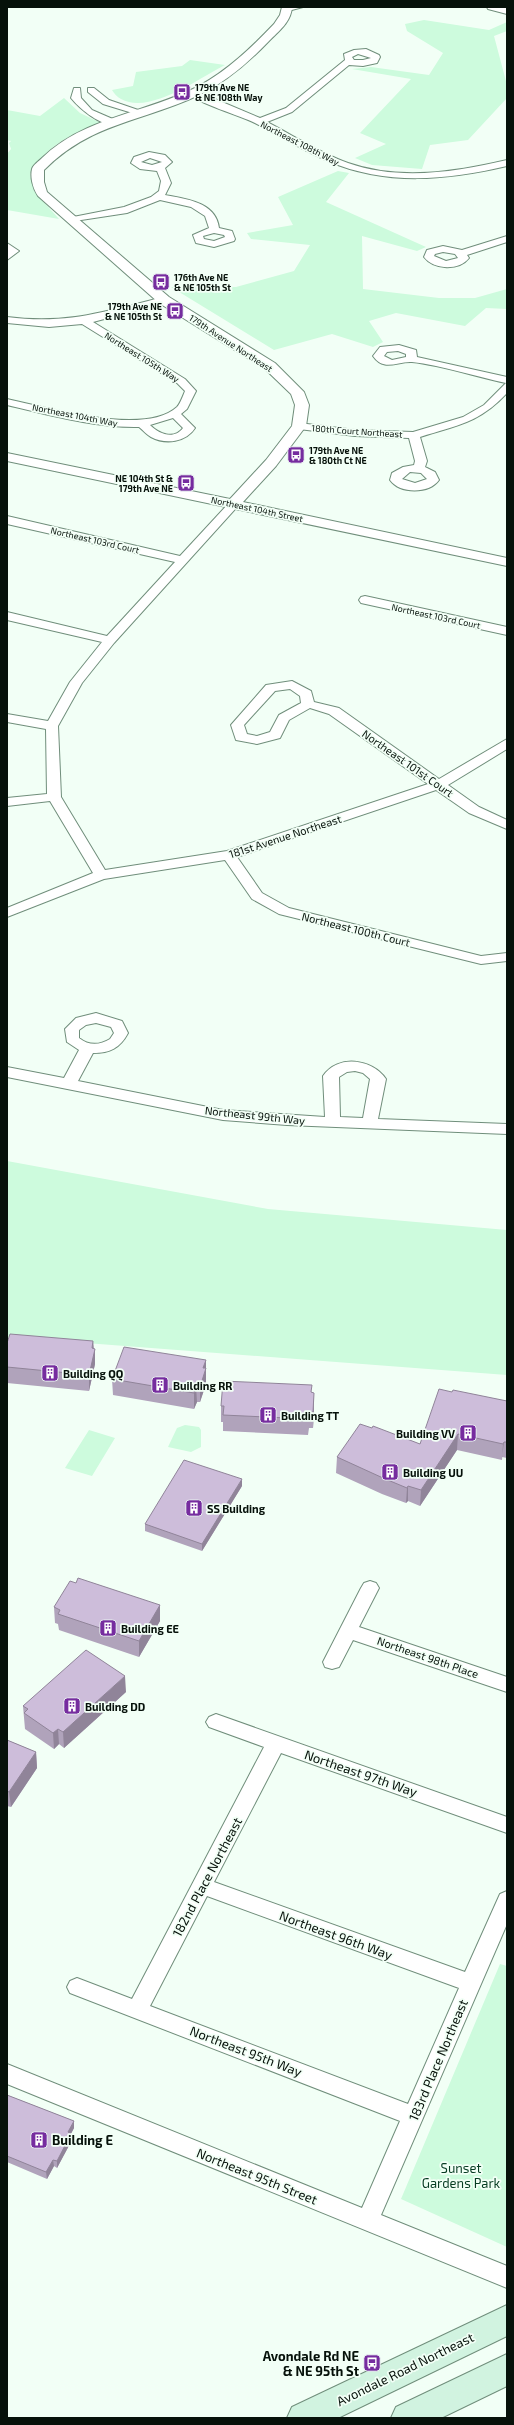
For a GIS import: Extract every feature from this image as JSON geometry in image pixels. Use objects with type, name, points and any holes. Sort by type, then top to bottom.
[{"type":"main road","name":"Avondale Road Northeast","points":[[303,2418],[507,2320]]},
{"type":"main road","points":[[407,2418],[507,2369]]},
{"type":"street","name":"179th Avenue Northeast","points":[[52,726],[76,682],[110,640],[271,463],[299,426],[302,405],[297,392],[270,366],[164,300],[71,220],[42,193],[38,182],[38,169],[65,143],[112,122],[193,93],[234,70],[283,21],[291,7]]},
{"type":"street","points":[[491,7],[507,11]]},
{"type":"street","points":[[259,122],[289,110],[350,61]]},
{"type":"street","points":[[77,90],[76,98],[84,108],[112,122]]},
{"type":"street","points":[[91,90],[106,102],[139,112]]},
{"type":"street","name":"Northeast 108th Way","points":[[193,93],[259,122],[338,163],[373,173],[420,176],[478,171],[507,163]]},
{"type":"street","points":[[159,167],[166,177],[166,187],[160,197]]},
{"type":"street","points":[[71,220],[133,208],[160,197],[196,206],[210,216],[214,225],[214,230]]},
{"type":"street","points":[[462,253],[507,239]]},
{"type":"street","points":[[7,246],[14,251],[7,257]]},
{"type":"street","points":[[7,320],[48,324],[86,322],[164,300]]},
{"type":"street","name":"Northeast 105th Way","points":[[86,322],[186,386],[191,391],[189,400],[176,415],[161,421]]},
{"type":"street","points":[[411,360],[507,380]]},
{"type":"street","name":"180th Court Northeast","points":[[299,426],[355,433],[414,435],[467,419],[488,408],[507,386]]},
{"type":"street","name":"Northeast 104th Way","points":[[7,402],[109,422],[143,424],[161,421]]},
{"type":"street","points":[[143,424],[156,435],[168,438],[181,436],[190,428],[176,415]]},
{"type":"street","name":"180th Court Northeast","points":[[414,435],[421,461],[419,469]]},
{"type":"street","name":"Northeast 104th Street","points":[[7,457],[507,562]]},
{"type":"street","name":"Northeast 103rd Court","points":[[7,520],[183,560]]},
{"type":"street","name":"Northeast 103rd Court","points":[[365,600],[507,631]]},
{"type":"street","points":[[7,616],[110,640]]},
{"type":"street","points":[[292,685],[306,694],[308,704],[284,718],[275,735],[257,740],[241,737],[236,725],[271,688],[292,685]]},
{"type":"street","name":"Northeast 101st Court","points":[[308,704],[334,711],[440,784],[474,810],[507,826]]},
{"type":"street","points":[[7,718],[52,726],[54,797],[101,875]]},
{"type":"street","name":"181st Avenue Northeast","points":[[7,913],[33,901],[101,875],[229,856],[440,784],[507,743]]},
{"type":"street","points":[[7,802],[54,797]]},
{"type":"street","name":"Northeast 100th Court","points":[[229,856],[257,896],[284,911],[481,960],[507,957]]},
{"type":"street","points":[[69,1083],[88,1048]]},
{"type":"street","points":[[333,1122],[331,1076],[341,1068],[356,1066],[370,1070],[378,1079],[370,1123]]},
{"type":"street","name":"Northeast 99th Way","points":[[7,1072],[223,1114],[333,1122],[507,1130]]},
{"type":"street","points":[[332,1662],[370,1588]]},
{"type":"street","name":"Northeast 98th Place","points":[[348,1631],[507,1685]]},
{"type":"street","name":"Northeast 97th Way","points":[[216,1722],[507,1825]]},
{"type":"street","name":"182nd Place Northeast","points":[[137,2010],[276,1743]]},
{"type":"street","name":"Northeast 96th Way","points":[[202,1886],[471,1983]]},
{"type":"street","name":"183rd Place Northeast","points":[[368,2220],[507,1900]]},
{"type":"street","name":"Northeast 95th Way","points":[[77,1987],[414,2116]]},
{"type":"street","name":"Northeast 95th Street","points":[[7,2074],[507,2277]]},
{"type":"green space","points":[[424,20],[489,30],[507,22],[507,31],[494,36],[507,85],[507,98],[468,140],[430,145],[422,169],[372,165],[355,158],[386,144],[360,133],[411,79],[352,69],[371,67],[429,75],[443,53],[407,31],[405,24]]},
{"type":"green space","points":[[190,60],[225,65],[188,86],[160,99],[133,103],[121,99],[112,90],[133,86],[136,72],[182,66]]},
{"type":"green space","points":[[64,98],[80,113],[101,123],[70,136],[52,148],[44,155],[30,174],[34,191],[59,219],[7,210],[7,154],[11,149],[9,143],[11,141],[7,140],[7,110],[40,116]]},
{"type":"green space","points":[[338,171],[349,173],[326,202],[426,247],[417,251],[362,236],[363,289],[439,298],[475,298],[507,289],[507,309],[486,308],[465,326],[396,313],[369,321],[383,342],[373,347],[332,334],[274,350],[171,287],[236,287],[294,271],[310,245],[251,239],[247,233],[293,225],[278,197]]},
{"type":"green space","points":[[7,1161],[268,1209],[507,1230],[507,1375],[7,1337]]},
{"type":"green space","points":[[185,1425],[199,1427],[201,1430],[201,1447],[191,1452],[168,1447],[177,1428]]},
{"type":"green space","points":[[89,1430],[115,1438],[92,1476],[65,1468]]},
{"type":"green space","name":"Sunset Gardens Park","points":[[500,1964],[507,1966],[507,2247],[401,2199]]},
{"type":"building","points":[[10,1334],[93,1341],[92,1348],[95,1349],[89,1375],[7,1367],[7,1343]]},
{"type":"building","points":[[124,1347],[206,1360],[203,1368],[206,1368],[200,1387],[196,1386],[194,1393],[112,1379]]},
{"type":"building","points":[[223,1381],[312,1385],[311,1392],[314,1393],[313,1412],[309,1412],[309,1419],[223,1415],[224,1406],[221,1406]]},
{"type":"building","points":[[439,1389],[452,1392],[453,1390],[507,1401],[507,1442],[504,1442],[503,1444],[458,1434],[421,1490],[408,1486],[407,1488],[337,1457],[360,1424],[372,1428],[373,1426],[420,1444]]},
{"type":"building","name":"SS Building","points":[[184,1460],[242,1479],[202,1544],[145,1524]]},
{"type":"building","points":[[78,1578],[160,1605],[139,1641],[58,1614],[60,1610],[54,1607],[70,1581],[76,1583]]},
{"type":"building","name":"Building DD","points":[[86,1650],[125,1676],[63,1732],[58,1729],[53,1733],[24,1713],[28,1709],[23,1706]]},
{"type":"building","points":[[7,1740],[36,1752],[9,1792],[7,1791]]},
{"type":"building","name":"Building E","points":[[7,2095],[74,2121],[68,2132],[71,2134],[57,2161],[53,2160],[46,2172],[7,2156]]},
{"type":"place","name":"179th Ave NE & NE 108th Way","points":[[182,92]]},
{"type":"place","name":"176th Ave NE & NE 105th St","points":[[161,282]]},
{"type":"place","name":"179th Ave NE & NE 105th St","points":[[175,311]]},
{"type":"place","name":"179th Ave NE & 180th Ct NE","points":[[296,455]]},
{"type":"place","name":"NE 104th St & 179th Ave NE","points":[[186,483]]},
{"type":"place","name":"Building QQ","points":[[50,1373]]},
{"type":"place","name":"Building RR","points":[[160,1385]]},
{"type":"place","name":"Building TT","points":[[268,1415]]},
{"type":"place","name":"Building VV","points":[[468,1433]]},
{"type":"place","name":"Building UU","points":[[390,1472]]},
{"type":"place","name":"SS Building","points":[[194,1508]]},
{"type":"place","name":"Building EE","points":[[108,1628]]},
{"type":"place","name":"Building DD","points":[[72,1706]]},
{"type":"place","name":"Building E","points":[[39,2140]]},
{"type":"place","name":"Avondale Rd NE & NE 95th St","points":[[372,2363]]}]
